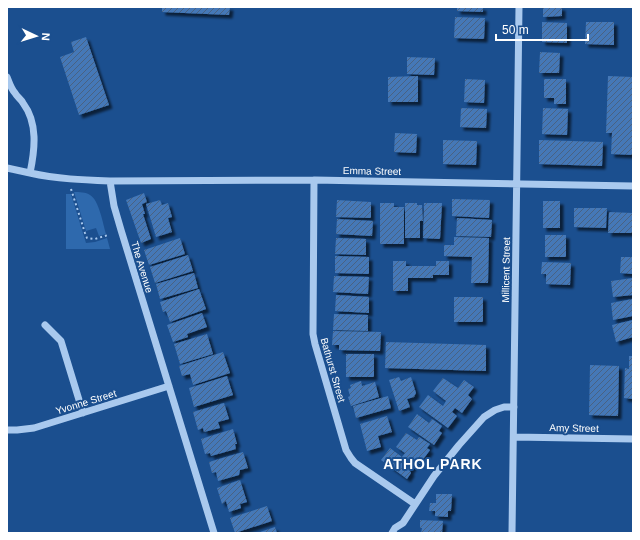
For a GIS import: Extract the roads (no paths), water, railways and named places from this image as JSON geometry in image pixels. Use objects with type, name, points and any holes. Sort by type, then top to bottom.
[{"type":"street","name":"Millicent Street","points":[[512,533],[519,7]]},
{"type":"street","points":[[7,76],[14,92],[24,103],[34,130],[34,146],[30,173]]},
{"type":"street","points":[[7,168],[68,179],[110,181]]},
{"type":"street","name":"Emma Street","points":[[110,181],[314,180],[633,186]]},
{"type":"street","name":"Bathurst Street","points":[[314,180],[313,334],[346,450],[355,463],[416,504]]},
{"type":"street","name":"The Avenue","points":[[110,181],[114,206],[121,230],[214,533]]},
{"type":"street","points":[[45,325],[61,341],[83,413]]},
{"type":"street","name":"Yvonne Street","points":[[7,430],[34,428],[169,386]]},
{"type":"street","points":[[392,533],[395,528],[403,523],[434,476],[484,417],[495,410],[504,407],[514,407]]},
{"type":"street","name":"Amy Street","points":[[514,437],[633,439]]},
{"type":"district","name":"ATHOL PARK","points":[[433,464]]}]
